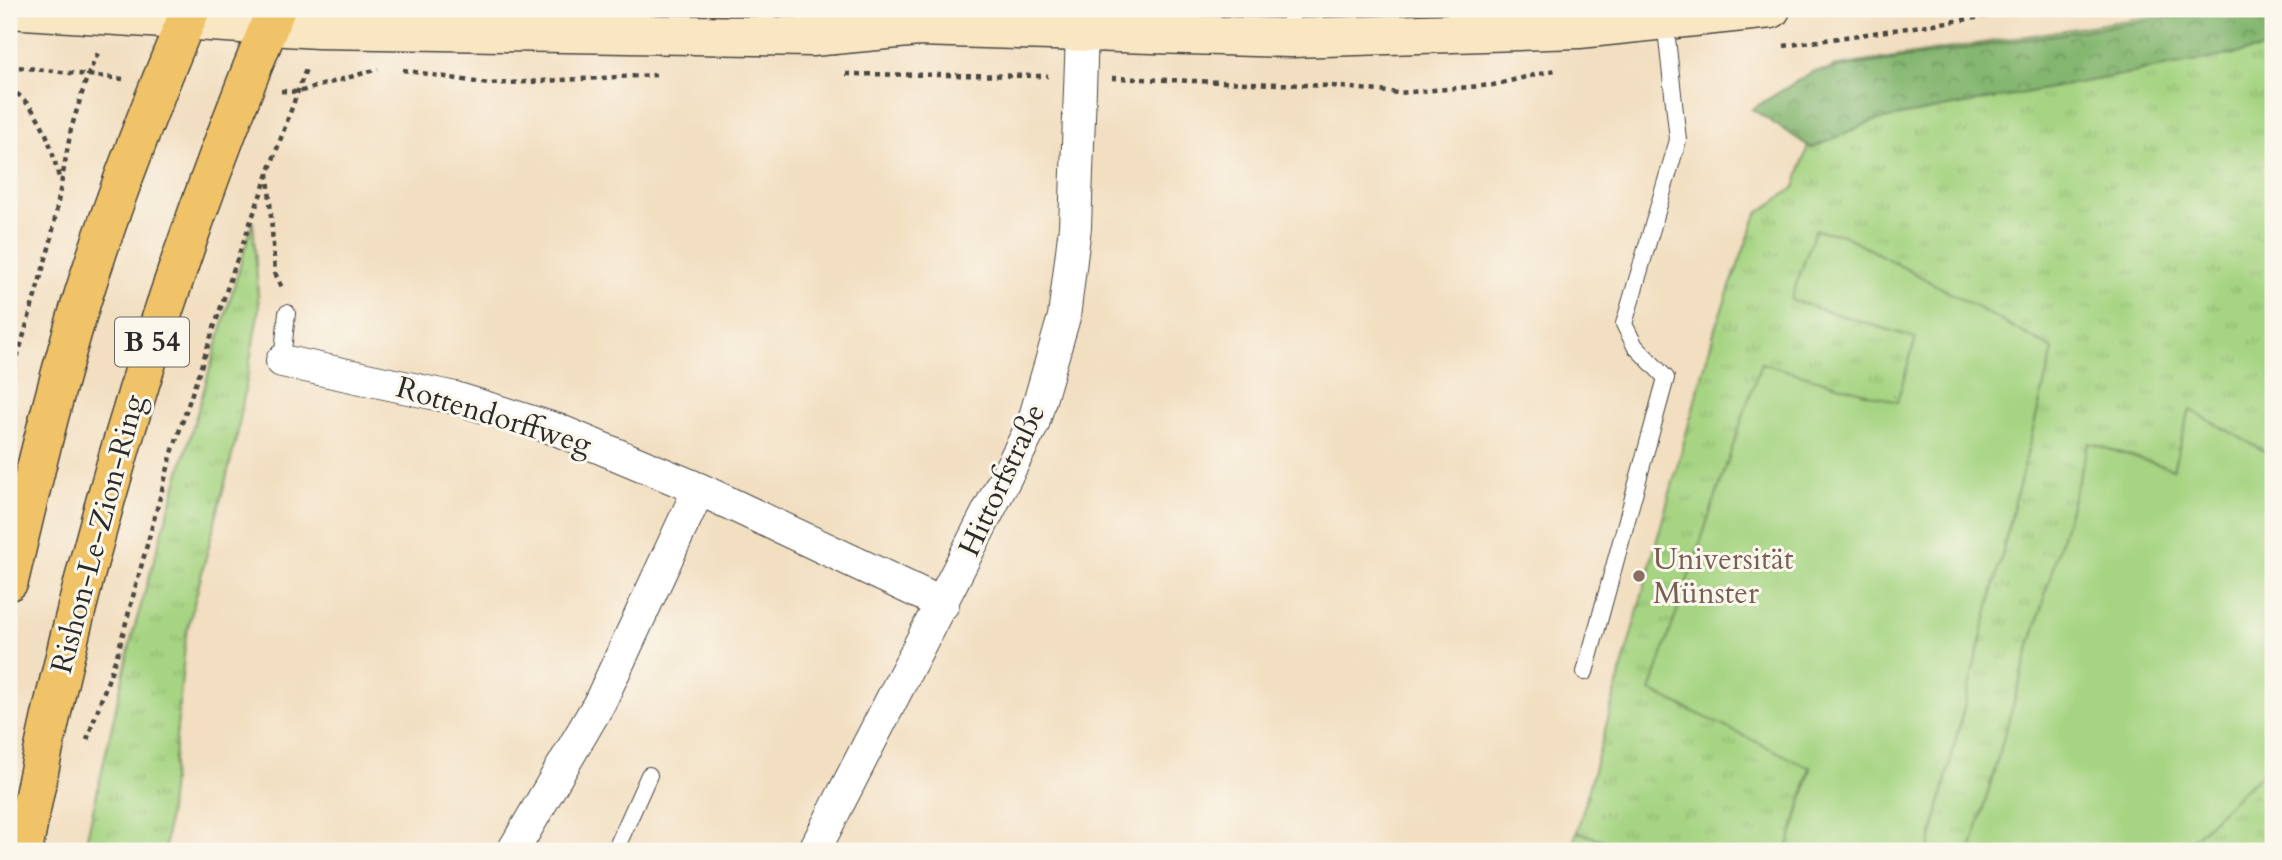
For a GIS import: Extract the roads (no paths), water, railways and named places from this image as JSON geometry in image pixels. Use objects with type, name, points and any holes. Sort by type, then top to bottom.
[{"type":"main road","points":[[9,9],[813,37],[919,27],[1082,34],[1291,23],[1552,30],[1771,9]]},
{"type":"main road","points":[[849,9],[919,27]]},
{"type":"main road","name":"B 54","points":[[9,581],[53,397],[81,302],[126,172],[188,15]]},
{"type":"main road","name":"Rishon-Le-Zion-Ring","points":[[23,851],[80,587],[130,411],[195,215],[272,18]]},
{"type":"street","name":"Hittorfstraße","points":[[814,851],[1033,424],[1064,317],[1075,227],[1082,34]]},
{"type":"street","name":"Rottendorffweg","points":[[282,360],[455,398],[558,430],[699,489],[943,604]]},
{"type":"street","points":[[513,851],[600,702],[699,489]]},
{"type":"lane","points":[[1585,672],[1667,378],[1635,346],[1624,324],[1678,140],[1665,20]]},
{"type":"lane","points":[[282,360],[287,313]]},
{"type":"lane","points":[[615,851],[649,775]]},
{"type":"place","name":"Universität Münster","points":[[1639,576]]}]
